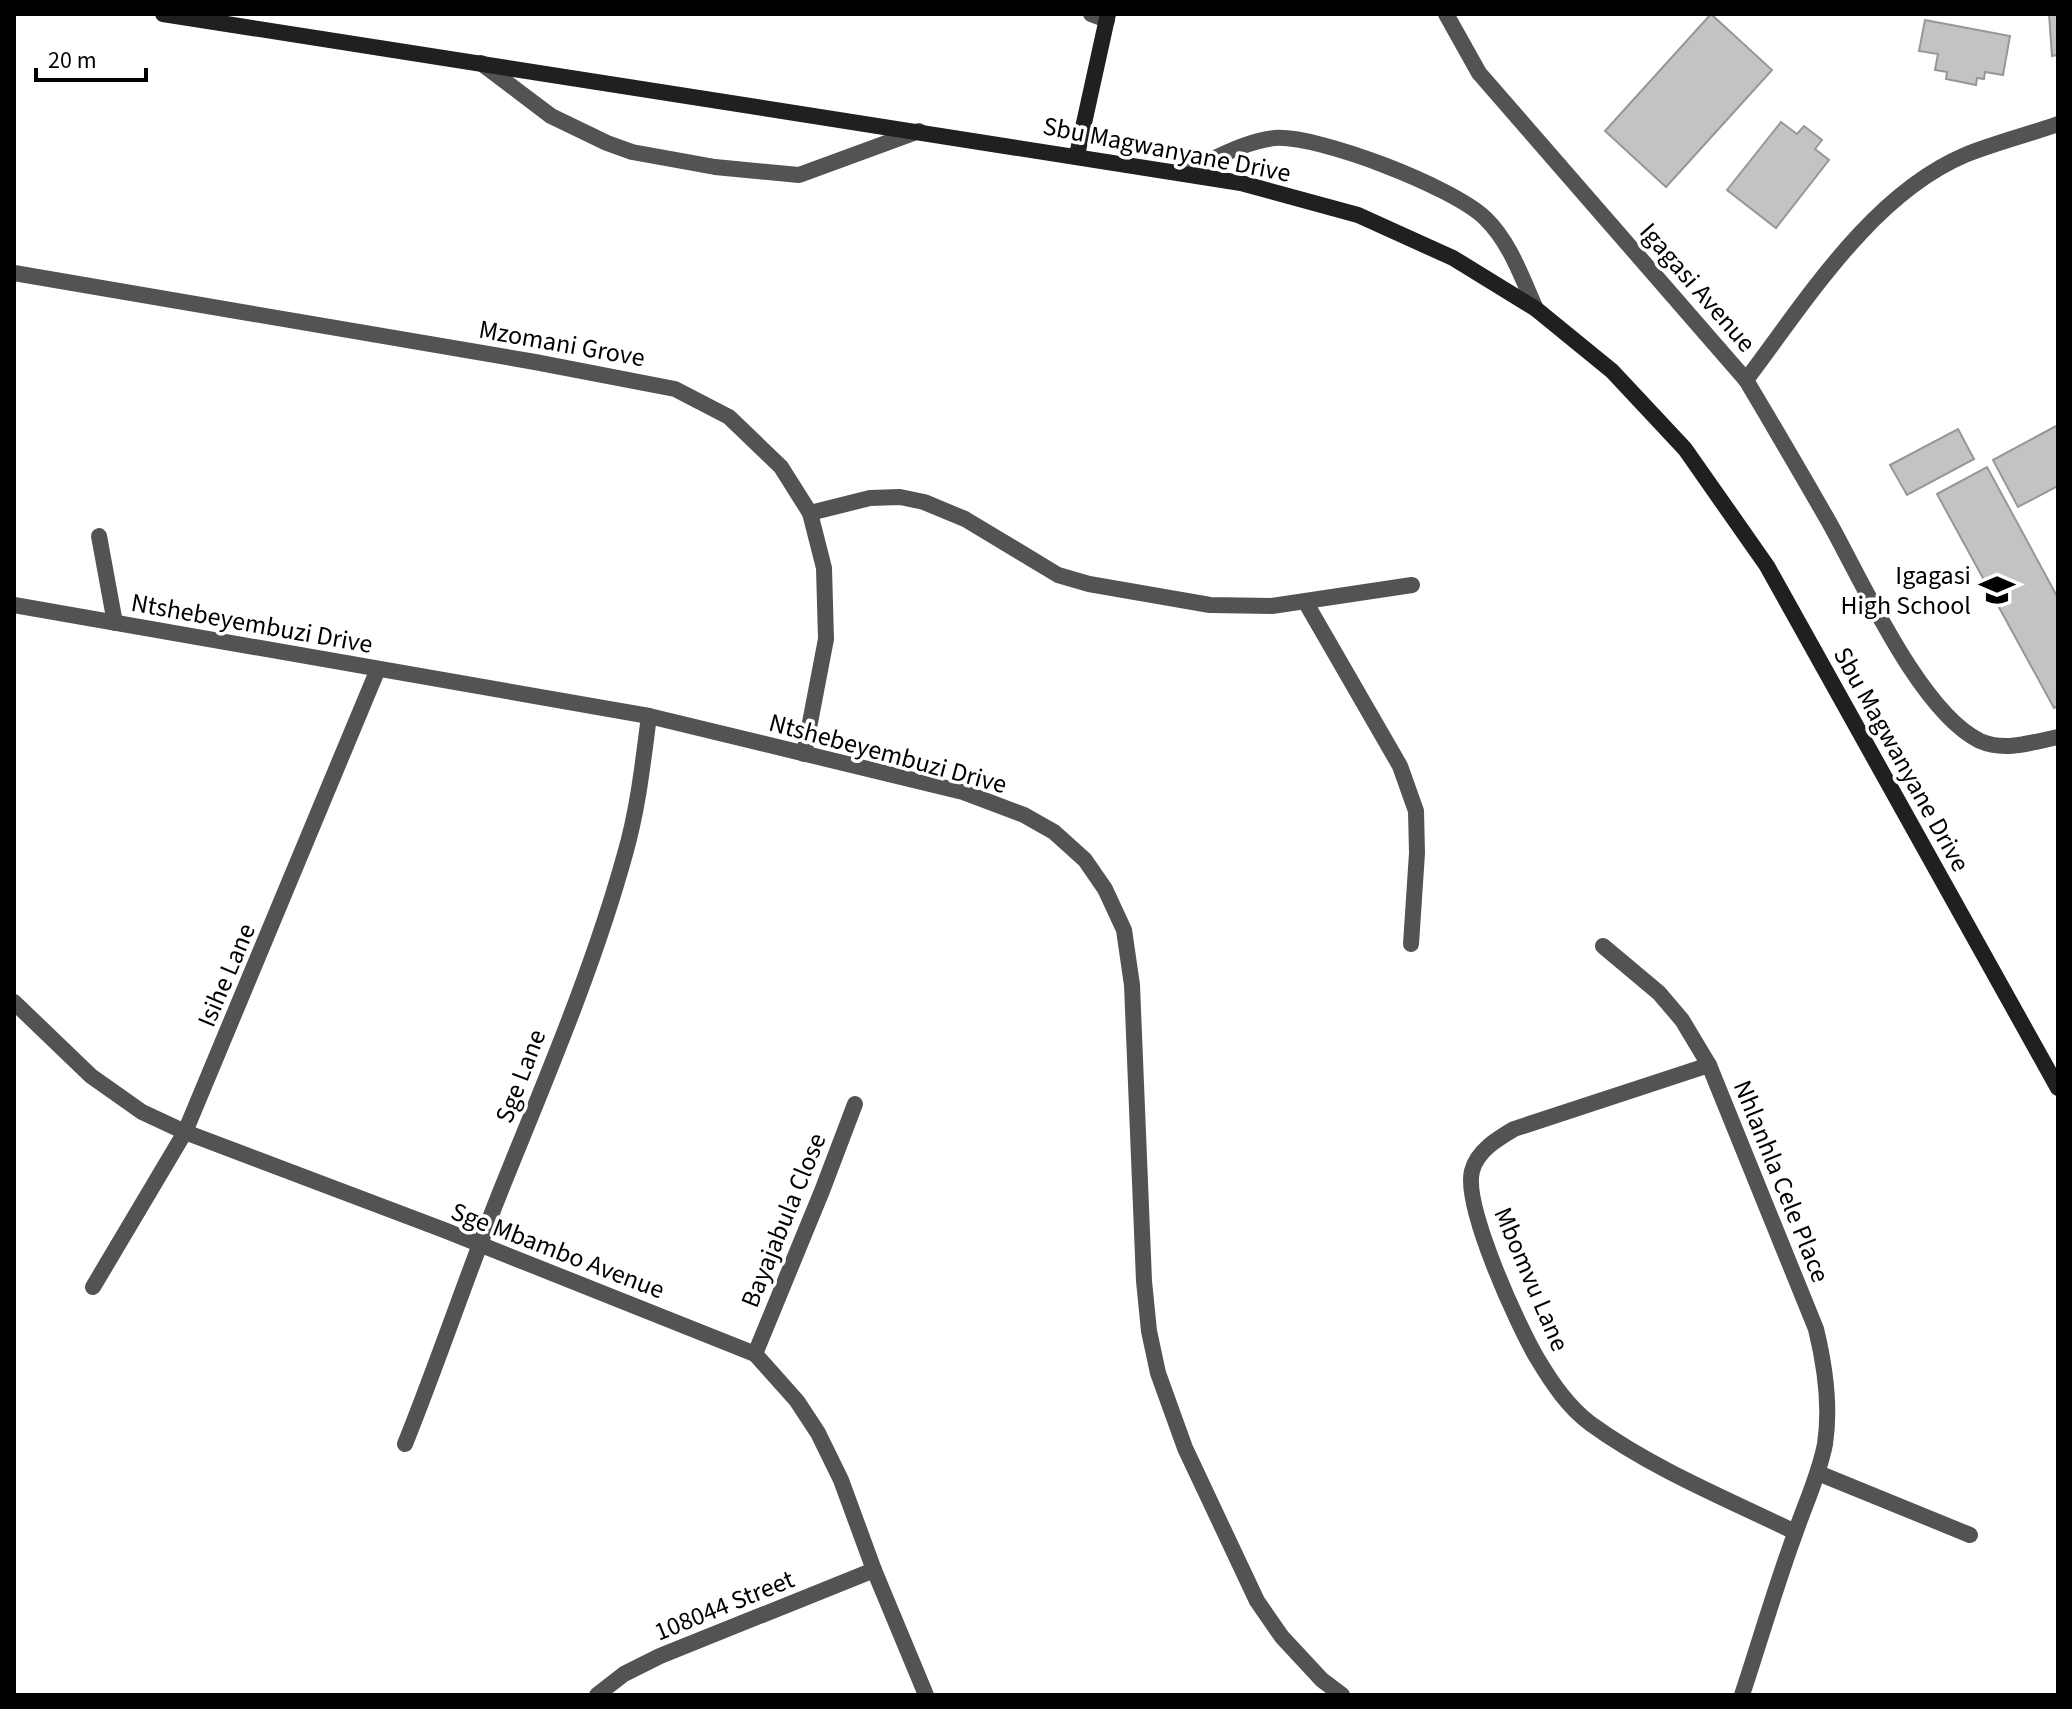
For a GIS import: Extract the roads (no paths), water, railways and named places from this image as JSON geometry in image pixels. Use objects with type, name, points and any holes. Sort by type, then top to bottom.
[{"type":"main road","name":"Sbu Magwanyane Drive","points":[[163,14],[1241,183],[1358,215],[1453,258],[1536,309],[1612,371],[1685,449],[1767,566],[2058,1088]]},
{"type":"main road","points":[[1077,155],[1102,16]]},
{"type":"street","name":"Igagasi Avenue","points":[[1446,14],[1479,73],[1746,380],[1869,222],[1906,190],[1964,156],[2058,124]]},
{"type":"street","points":[[481,63],[551,116],[607,143],[632,152],[715,167],[799,175],[919,131]]},
{"type":"street","points":[[1183,173],[1240,148],[1272,138],[1299,139],[1335,148],[1430,184],[1485,218],[1513,257],[1536,309]]},
{"type":"street","name":"Mzomani Grove","points":[[14,273],[520,359],[675,389],[729,417],[781,467],[810,513],[824,568],[826,639],[804,754]]},
{"type":"street","points":[[1746,380],[1885,623],[1933,699],[1976,739],[1990,745],[2010,746],[2058,737]]},
{"type":"street","points":[[810,513],[870,498],[900,497],[924,502],[965,519],[1058,575],[1089,584],[1210,605],[1306,603],[1412,585]]},
{"type":"street","points":[[99,536],[115,623]]},
{"type":"street","points":[[1306,603],[1400,766],[1416,811],[1417,853],[1411,944]]},
{"type":"street","name":"Ntshebeyembuzi Drive","points":[[14,605],[649,716],[963,792],[1024,815],[1054,832],[1085,860],[1105,889],[1124,930],[1132,985],[1144,1281],[1149,1331],[1158,1373],[1185,1448],[1257,1601],[1282,1637],[1322,1680],[1342,1695]]},
{"type":"street","name":"Isihe Lane","points":[[93,1287],[185,1132],[378,669]]},
{"type":"street","name":"Sge Lane","points":[[405,1444],[479,1245],[561,1039],[610,902],[626,852],[642,776],[649,716]]},
{"type":"street","name":"Nhlanhla Cele Place","points":[[1603,946],[1659,993],[1682,1020],[1709,1065],[1816,1329],[1825,1366],[1825,1442],[1818,1473],[1795,1532],[1742,1695]]},
{"type":"street","name":"Sge Mbambo Avenue","points":[[14,1002],[91,1076],[142,1112],[185,1132],[755,1354],[797,1401],[818,1433],[841,1480],[874,1570],[926,1695]]},
{"type":"street","name":"Mbomvu Lane","points":[[1709,1065],[1514,1129],[1494,1141],[1477,1158],[1471,1172],[1471,1191],[1479,1223],[1510,1303],[1535,1355],[1572,1407],[1591,1424],[1645,1457],[1795,1532]]},
{"type":"street","name":"Bayajabula Close","points":[[755,1354],[855,1104]]},
{"type":"street","points":[[1818,1473],[1970,1535]]},
{"type":"street","name":"108044 Street","points":[[597,1695],[624,1674],[660,1656],[874,1570]]},
{"type":"place","name":"Igagasi High School","points":[[1997,590]]}]
